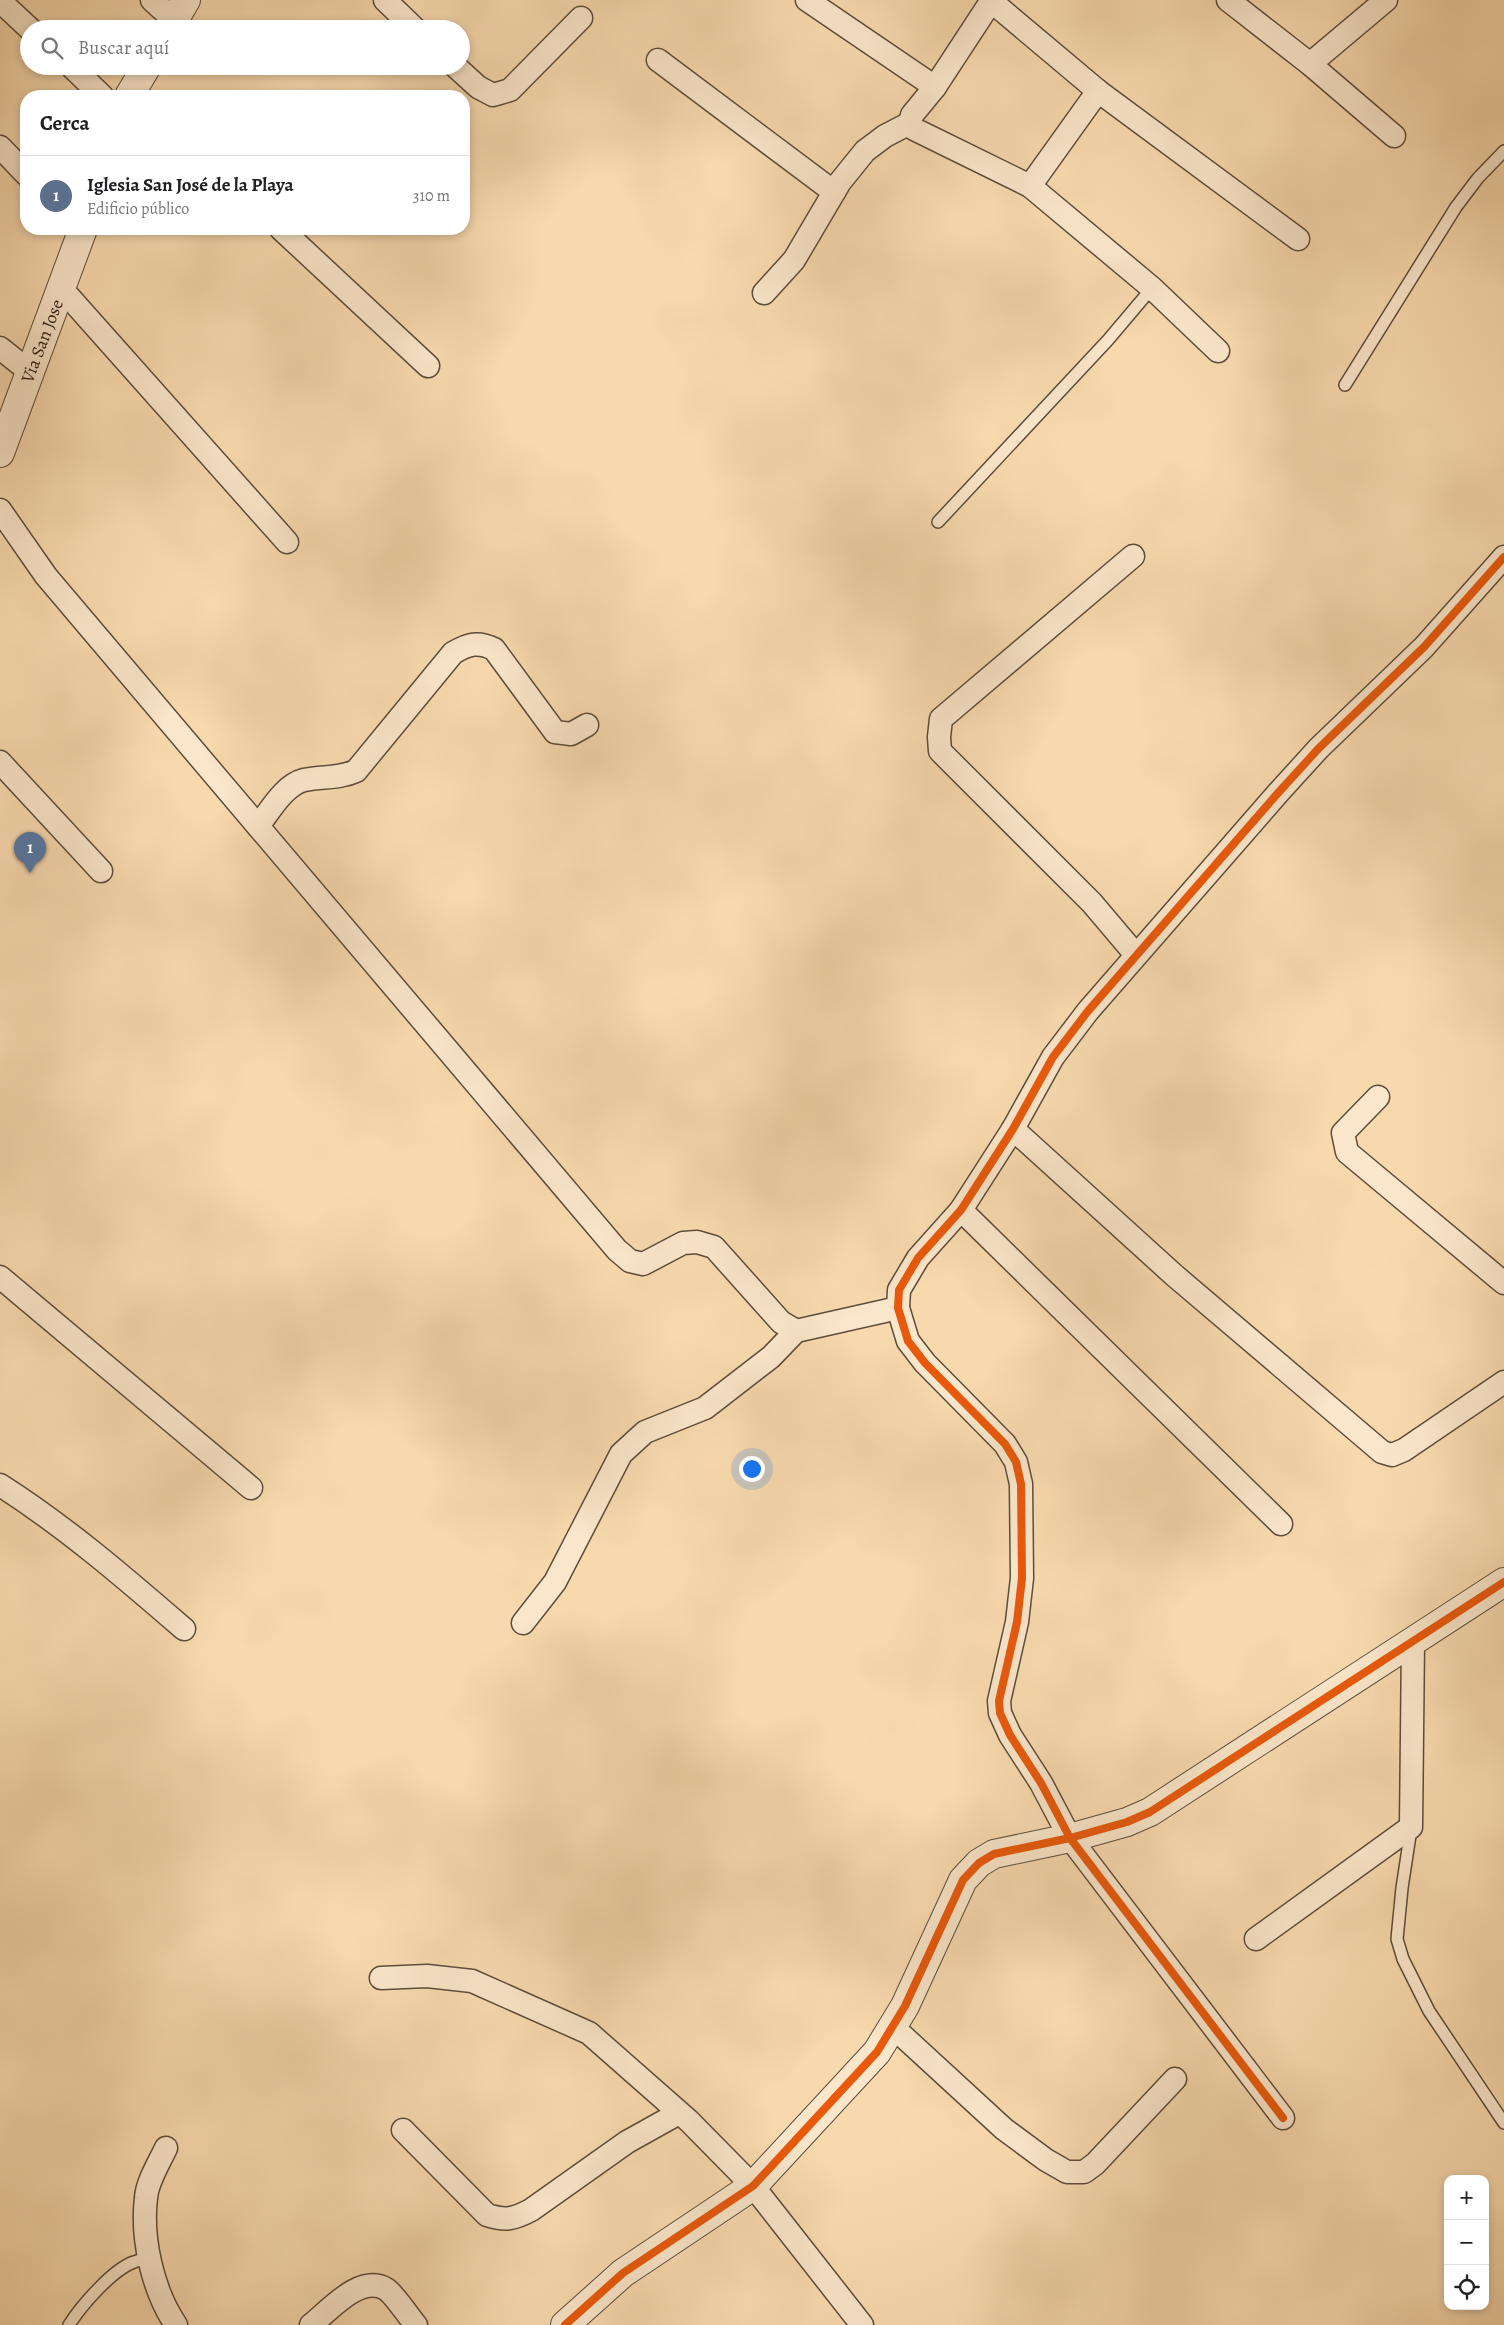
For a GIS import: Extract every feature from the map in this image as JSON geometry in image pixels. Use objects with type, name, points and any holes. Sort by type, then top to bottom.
[{"type":"street","points":[[152,0],[176,16]]},
{"type":"street","points":[[385,0],[406,20]]},
{"type":"street","points":[[808,0],[935,87]]},
{"type":"street","points":[[1228,0],[1310,64],[1394,136]]},
{"type":"street","points":[[1310,64],[1386,0]]},
{"type":"street","points":[[0,1],[20,20]]},
{"type":"street","points":[[764,293],[794,260],[834,192],[866,151],[884,136],[910,123],[912,115],[935,87],[992,1],[1098,91],[1298,240]]},
{"type":"street","points":[[465,75],[478,87],[493,95],[510,90],[581,18]]},
{"type":"street","points":[[658,60],[834,192]]},
{"type":"street","points":[[80,75],[96,90]]},
{"type":"street","points":[[136,90],[143,75]]},
{"type":"street","points":[[1030,186],[1098,91]]},
{"type":"street","points":[[910,123],[914,128],[1030,186],[1152,288],[1218,351]]},
{"type":"street","points":[[0,147],[20,168]]},
{"type":"street","name":"Via San Jose","points":[[0,453],[81,235]]},
{"type":"street","points":[[287,235],[428,366]]},
{"type":"street","points":[[62,288],[287,542]]},
{"type":"street","points":[[0,348],[30,372]]},
{"type":"street","points":[[0,510],[46,576],[617,1250],[630,1261],[643,1264],[683,1243],[697,1242],[714,1247],[781,1322],[796,1331]]},
{"type":"street","points":[[1133,556],[941,719],[938,737],[940,752],[1092,903],[1136,955]]},
{"type":"street","points":[[1283,2118],[1070,1838],[1041,1783],[1010,1735],[1000,1713],[999,1701],[1017,1622],[1022,1578],[1023,1529],[1021,1484],[1016,1462],[1005,1444],[925,1363],[908,1341],[898,1308],[899,1290],[918,1258],[961,1210],[1013,1129],[1053,1057],[1088,1011],[1302,767],[1424,647],[1504,557]]},
{"type":"street","points":[[258,826],[288,790],[301,781],[341,777],[356,771],[453,653],[466,646],[482,643],[494,649],[555,732],[571,734],[587,725]]},
{"type":"street","points":[[0,762],[100,871]]},
{"type":"street","points":[[1378,1097],[1343,1133],[1347,1152],[1504,1283]]},
{"type":"street","points":[[1013,1129],[1174,1275],[1382,1452],[1392,1455],[1404,1450],[1504,1382]]},
{"type":"street","points":[[961,1210],[1281,1524]]},
{"type":"street","points":[[0,1276],[251,1488]]},
{"type":"street","points":[[523,1623],[555,1582],[621,1454],[646,1432],[705,1408],[772,1357],[796,1331],[898,1308]]},
{"type":"street","points":[[0,1485],[46,1514],[116,1570],[184,1629]]},
{"type":"street","points":[[565,2325],[623,2273],[753,2186],[877,2052],[905,2006],[963,1880],[979,1863],[994,1854],[1070,1838],[1127,1822],[1150,1812],[1504,1582]]},
{"type":"street","points":[[1256,1939],[1411,1827],[1413,1640]]},
{"type":"street","points":[[381,1978],[427,1976],[472,1981],[589,2033],[679,2113],[753,2186],[862,2325]]},
{"type":"street","points":[[893,2027],[1004,2129],[1046,2160],[1067,2172],[1084,2172],[1095,2164],[1175,2079]]},
{"type":"street","points":[[403,2130],[487,2215],[514,2219],[531,2210],[627,2142],[679,2113]]},
{"type":"street","points":[[166,2148],[146,2197],[150,2258],[159,2291],[176,2325]]},
{"type":"street","points":[[311,2325],[354,2291],[369,2284],[387,2290],[416,2325]]},
{"type":"lane","points":[[1345,385],[1456,207],[1478,178],[1504,151]]},
{"type":"lane","points":[[938,522],[1108,340],[1152,288]]},
{"type":"lane","points":[[1411,1827],[1397,1939],[1404,1959],[1429,2011],[1504,2123]]},
{"type":"lane","points":[[70,2325],[98,2290],[121,2269],[134,2262],[150,2258]]},
{"type":"cycle path","points":[[1283,2118],[1070,1838],[1041,1783],[1010,1735],[1000,1713],[999,1701],[1017,1622],[1022,1578],[1021,1484],[1016,1462],[1005,1444],[925,1363],[908,1341],[898,1308],[899,1290],[918,1258],[961,1210],[1013,1129],[1053,1057],[1088,1011],[1319,748],[1424,647],[1504,557]]},
{"type":"cycle path","points":[[565,2325],[623,2273],[753,2186],[877,2052],[905,2006],[963,1880],[979,1863],[994,1854],[1070,1838],[1127,1822],[1150,1812],[1504,1582]]},
{"type":"place","name":"Iglesia San José de la Playa","points":[[30,873]]}]
